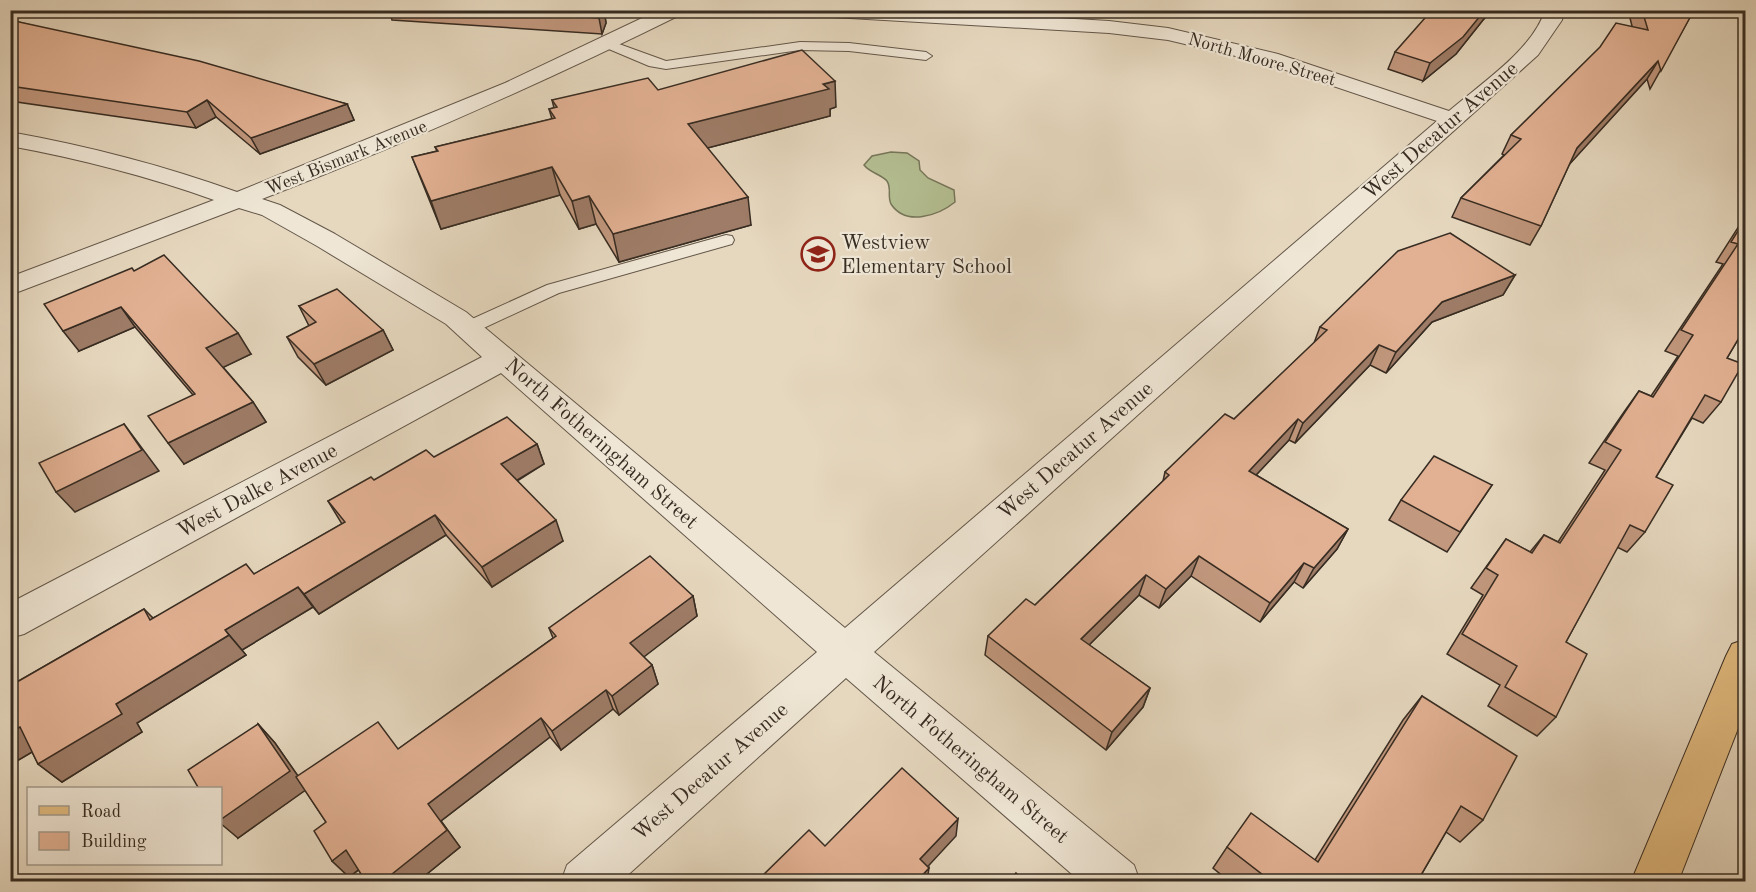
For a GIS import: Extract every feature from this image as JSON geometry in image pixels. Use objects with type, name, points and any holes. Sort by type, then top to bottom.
[{"type":"main road","points":[[1654,882],[1746,656]]},
{"type":"street","name":"West Bismark Avenue","points":[[10,287],[237,201],[452,115],[608,44],[675,10]]},
{"type":"street","name":"North Moore Street","points":[[815,10],[1109,27],[1168,34],[1271,58],[1452,119]]},
{"type":"street","name":"West Decatur Avenue","points":[[584,882],[1531,51],[1556,10]]},
{"type":"street","name":"North Fotheringham Street","points":[[10,139],[78,151],[158,172],[237,201],[271,210],[326,240],[456,318],[1117,882]]},
{"type":"street","name":"West Dalke Avenue","points":[[10,622],[504,358]]},
{"type":"lane","points":[[608,44],[654,63],[666,65],[800,46],[849,47],[926,56]]},
{"type":"lane","points":[[468,328],[553,288],[726,240]]},
{"type":"green space","points":[[891,152],[907,153],[919,161],[920,170],[928,178],[954,190],[955,202],[940,211],[923,216],[914,217],[897,211],[890,201],[887,181],[864,165],[872,156]]},
{"type":"building","points":[[494,10],[601,10],[599,18]]},
{"type":"building","points":[[1432,10],[1485,10],[1463,37],[1430,63],[1395,52]]},
{"type":"building","points":[[1642,10],[1694,10],[1661,71],[1658,61],[1577,148],[1541,226],[1461,198],[1521,139],[1511,135],[1600,47],[1616,23],[1648,30]]},
{"type":"building","points":[[10,20],[199,61],[347,104],[251,138],[207,100],[187,112],[10,86]]},
{"type":"building","points":[[802,50],[835,81],[823,84],[829,89],[688,124],[748,197],[613,234],[589,196],[572,201],[552,167],[431,201],[412,157],[438,151],[435,147],[555,118],[549,109],[557,107],[552,100],[648,78],[658,90]]},
{"type":"building","points":[[1746,218],[1746,326],[1727,358],[1743,364],[1721,402],[1705,395],[1656,477],[1673,485],[1645,532],[1630,525],[1566,642],[1587,654],[1556,717],[1505,687],[1517,666],[1462,634],[1498,575],[1486,568],[1506,539],[1532,553],[1544,535],[1560,543],[1621,450],[1605,442],[1639,391],[1653,397],[1693,335],[1681,330],[1738,244],[1731,242]]},
{"type":"building","points":[[1450,233],[1515,275],[1442,302],[1396,352],[1379,345],[1303,423],[1298,419],[1249,471],[1348,529],[1314,568],[1304,563],[1270,603],[1199,556],[1166,589],[1146,575],[1081,639],[1150,688],[1112,732],[988,636],[1026,599],[1035,605],[1169,475],[1165,472],[1225,414],[1234,419],[1327,330],[1320,327],[1398,251]]},
{"type":"building","points":[[164,255],[238,333],[206,348],[253,402],[168,443],[148,416],[195,394],[121,307],[63,331],[44,304],[132,268],[134,271]]},
{"type":"building","points":[[337,289],[383,330],[314,364],[287,337],[316,322],[299,306]]},
{"type":"building","points":[[507,417],[537,444],[501,464],[556,520],[482,567],[435,515],[304,594],[298,587],[225,630],[229,635],[116,704],[122,714],[38,764],[20,727],[10,732],[10,686],[144,609],[150,620],[246,564],[254,574],[345,522],[328,501],[371,477],[374,480],[426,450],[434,457]]},
{"type":"building","points":[[124,424],[142,450],[56,492],[39,463]]},
{"type":"building","points":[[1434,456],[1492,485],[1460,532],[1401,500]]},
{"type":"building","points":[[650,556],[693,596],[630,643],[652,665],[612,696],[606,690],[552,731],[541,718],[428,804],[447,830],[382,882],[366,882],[346,850],[332,861],[314,831],[326,822],[296,777],[378,722],[398,749],[556,636],[549,628]]},
{"type":"building","points":[[1422,696],[1517,756],[1483,820],[1461,806],[1417,882],[1272,882],[1227,847],[1251,813],[1318,862]]},
{"type":"building","points":[[258,724],[290,771],[222,819],[222,787],[198,787],[188,770]]},
{"type":"building","points":[[902,768],[958,819],[920,859],[929,868],[916,882],[756,882],[809,830],[825,846]]},
{"type":"building","points":[[1016,873],[1025,882],[1009,882]]},
{"type":"building","points":[[213,876],[216,882],[205,882]]},
{"type":"place","name":"Westview Elementary School","points":[[818,254]]}]
